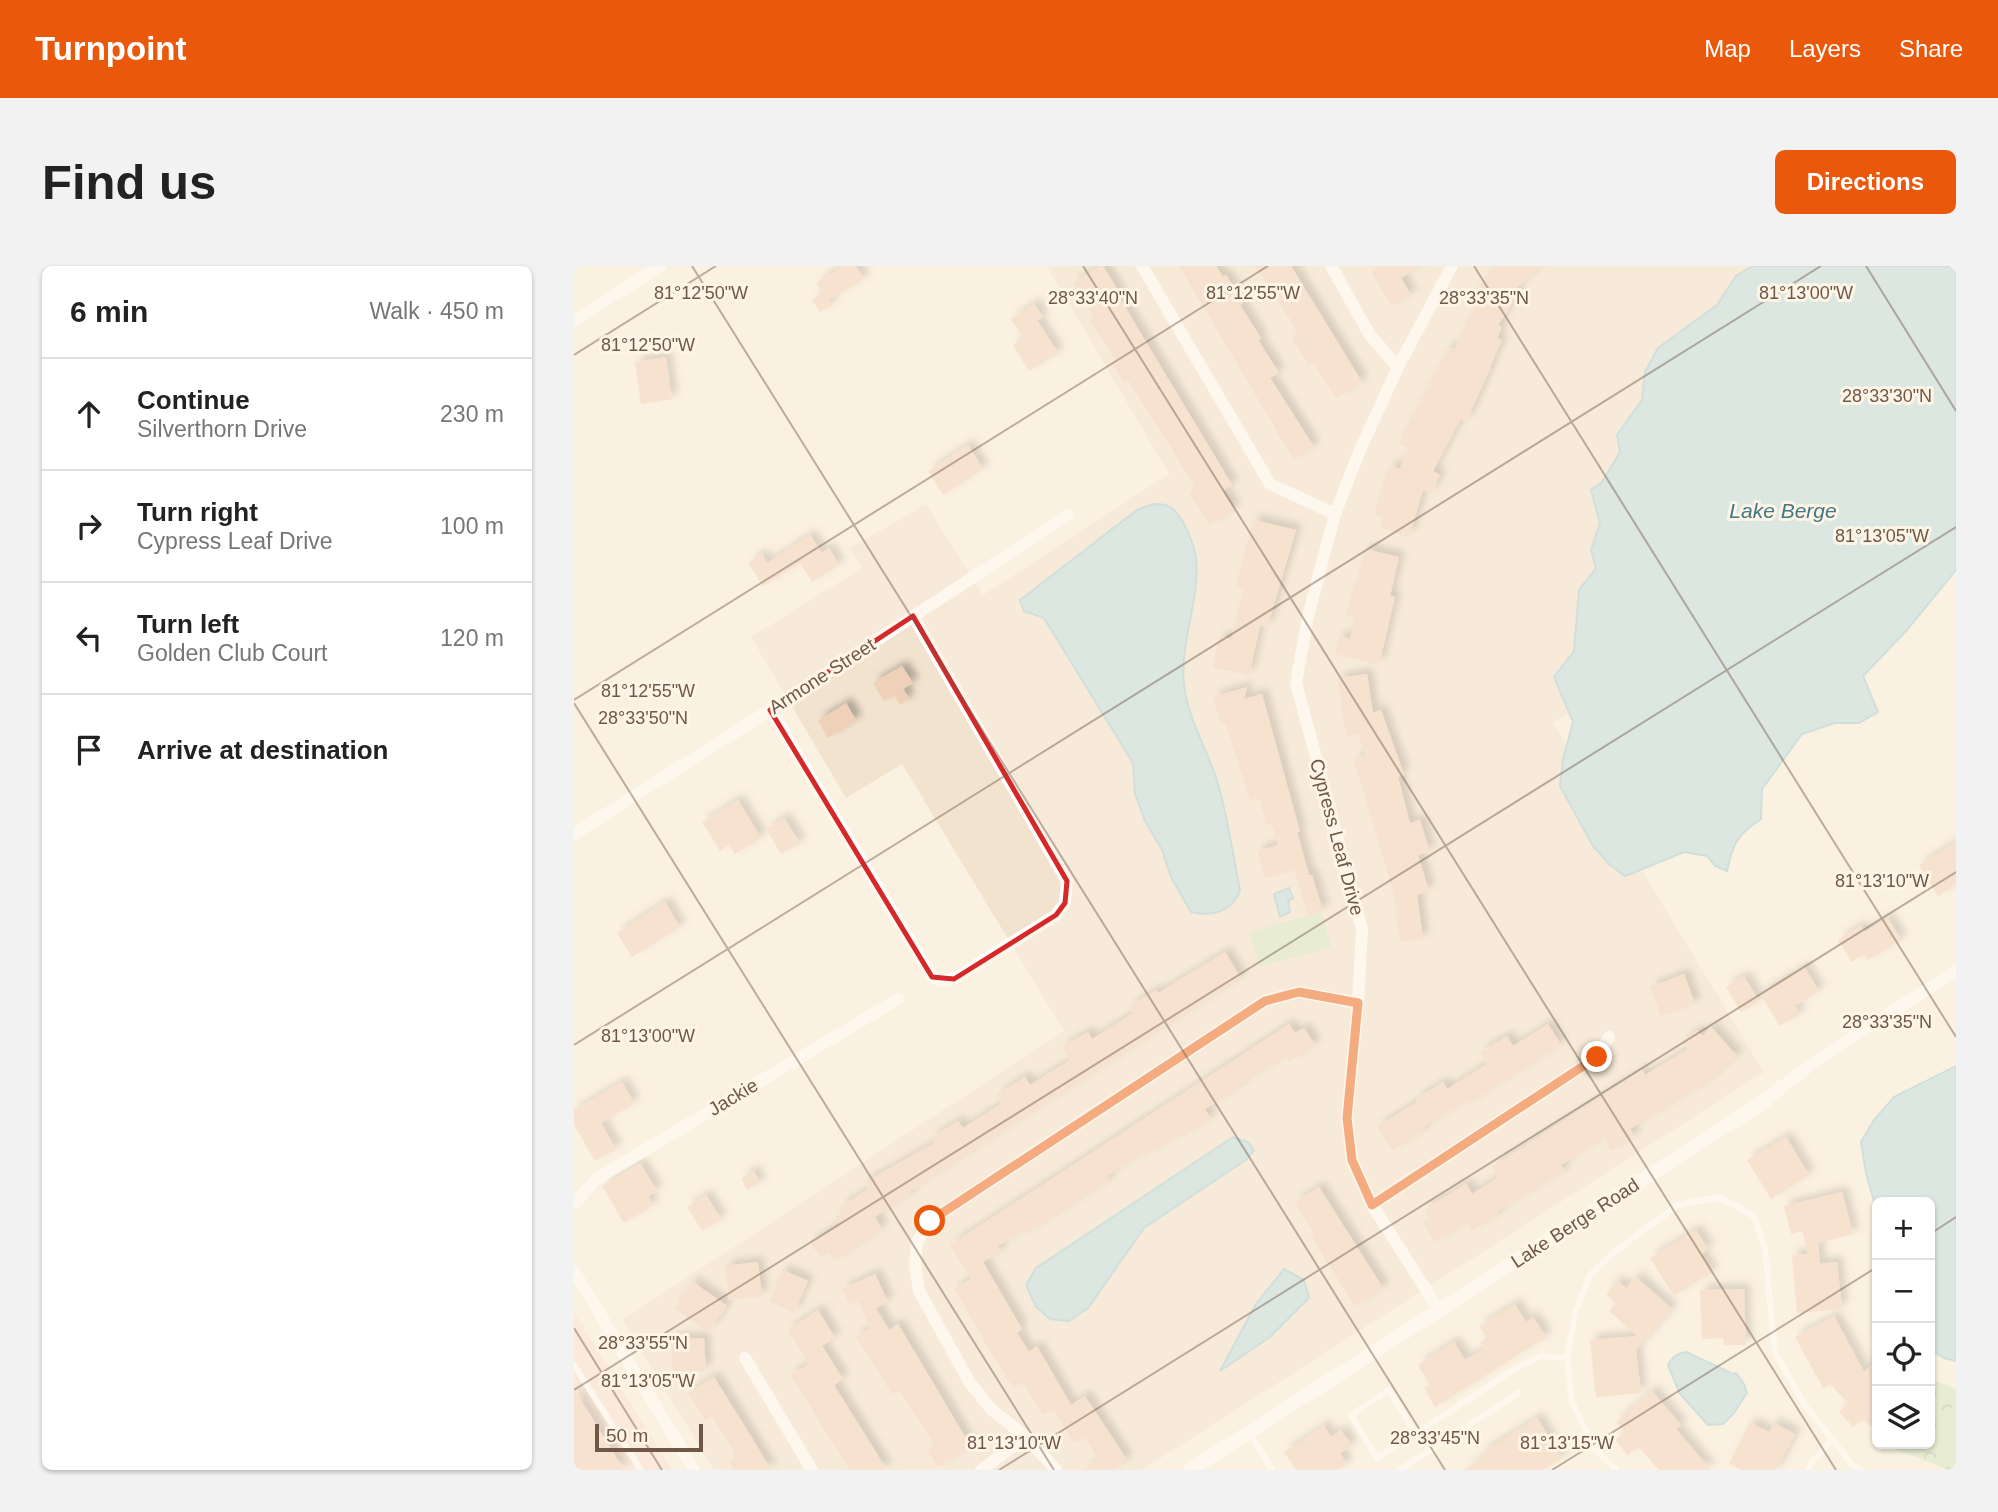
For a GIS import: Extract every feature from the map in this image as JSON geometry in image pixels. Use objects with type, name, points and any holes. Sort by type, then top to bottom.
[{"type":"street","points":[[574,321],[660,266]]},
{"type":"street","points":[[1142,266],[1270,484],[1335,513]]},
{"type":"street","points":[[1331,266],[1370,335],[1398,367]]},
{"type":"street","name":"Cypress Leaf Drive","points":[[1439,1310],[1372,1205],[1352,1160],[1347,1118],[1362,929],[1296,683],[1308,616],[1335,513],[1398,367],[1452,266]]},
{"type":"street","name":"Armone Street","points":[[574,834],[770,710],[1068,515]]},
{"type":"street","points":[[770,710],[932,977],[942,981],[954,979],[1056,915],[1065,903],[1067,881],[913,616]]},
{"type":"street","name":"Lake Berge Road","points":[[1190,1470],[1762,1103],[1822,1056],[1956,971]]},
{"type":"street","points":[[1056,1470],[1026,1437],[990,1409],[970,1382],[919,1292],[915,1264],[917,1242],[930,1221],[1265,1001],[1299,992],[1358,1003]]},
{"type":"street","name":"Jackie","points":[[574,1203],[598,1178],[898,999]]},
{"type":"street","points":[[1372,1205],[1597,1057],[1609,1037]]},
{"type":"street","points":[[574,1271],[694,1470]]},
{"type":"street","points":[[745,1358],[813,1470]]},
{"type":"street","points":[[981,1470],[1026,1437]]},
{"type":"lane","points":[[1616,1470],[1595,1449],[1572,1402],[1567,1358],[1575,1314],[1590,1275],[1618,1249],[1678,1205],[1719,1197],[1754,1216],[1765,1250],[1775,1352],[1804,1404],[1852,1464],[1860,1470]]},
{"type":"lane","points":[[1415,1434],[1390,1390],[1351,1415],[1377,1458],[1415,1434],[1513,1370],[1541,1356],[1567,1358]]},
{"type":"lane","points":[[574,1365],[640,1470]]},
{"type":"lane","points":[[1400,1470],[1518,1393]]},
{"type":"lane","points":[[1250,1432],[1272,1470]]},
{"type":"lane","points":[[1808,1470],[1833,1439]]},
{"type":"highlighted area","points":[[913,616],[1067,881],[1065,903],[1056,915],[954,979],[932,977],[770,710]]},
{"type":"shaded area","points":[[1047,266],[1956,266],[1956,463],[1553,723],[1764,1072],[1142,1470],[714,1470],[622,1320],[1064,1031],[902,764],[846,798],[751,637],[862,568],[850,548],[926,504],[983,595],[1169,474]]},
{"type":"shaded area","points":[[574,1312],[672,1470],[574,1470]]},
{"type":"green space","points":[[1321,912],[1331,947],[1259,967],[1250,932]]},
{"type":"green space","points":[[1935,1381],[1956,1389],[1956,1470],[1895,1449],[1935,1449]]},
{"type":"green space","points":[[1954,1402],[1956,1403],[1956,1457],[1936,1450]]},
{"type":"water","name":"Lake Berge","points":[[1753,266],[1956,266],[1956,570],[1907,630],[1863,676],[1878,712],[1859,723],[1835,723],[1802,734],[1762,789],[1761,819],[1737,840],[1727,871],[1715,866],[1707,856],[1684,852],[1625,876],[1609,864],[1593,846],[1560,786],[1563,759],[1573,722],[1554,677],[1574,651],[1579,590],[1596,568],[1591,550],[1600,523],[1591,490],[1602,482],[1620,452],[1617,435],[1642,400],[1645,372],[1658,348],[1717,305],[1736,276]]},
{"type":"water","points":[[1153,504],[1169,506],[1177,513],[1187,529],[1195,552],[1196,584],[1185,651],[1184,685],[1189,710],[1221,795],[1240,891],[1232,904],[1220,911],[1206,914],[1191,912],[1171,877],[1162,850],[1145,821],[1135,794],[1133,763],[1044,618],[1024,611],[1020,600],[1137,510]]},
{"type":"water","points":[[1289,888],[1293,898],[1288,901],[1290,912],[1280,917],[1274,894]]},
{"type":"water","points":[[1956,1066],[1956,1361],[1935,1352],[1935,1197],[1873,1197],[1866,1173],[1861,1142],[1874,1120],[1894,1097]]},
{"type":"water","points":[[1233,1137],[1248,1142],[1254,1150],[1247,1159],[1144,1228],[1088,1308],[1069,1321],[1050,1319],[1036,1307],[1026,1285],[1036,1268]]},
{"type":"water","points":[[1284,1269],[1304,1280],[1309,1298],[1270,1337],[1220,1371],[1256,1304]]},
{"type":"water","points":[[1686,1352],[1736,1373],[1744,1384],[1747,1393],[1723,1424],[1708,1425],[1680,1394],[1668,1365],[1675,1356]]},
{"type":"building","points":[[843,266],[856,266],[864,279],[829,300],[832,305],[820,312],[812,300],[823,293],[816,283]]},
{"type":"building","points":[[1103,266],[1119,292],[1117,293],[1232,485],[1223,491],[1235,510],[1209,525],[1189,493],[1196,488],[1128,380],[1124,383],[1112,363],[1117,361],[1089,320],[1094,317],[1073,283]]},
{"type":"building","points":[[1179,266],[1216,266],[1223,277],[1226,275],[1243,303],[1240,305],[1261,338],[1258,340],[1279,373],[1270,378],[1314,447],[1294,460]]},
{"type":"building","points":[[1255,266],[1291,266],[1362,382],[1336,398],[1313,362],[1309,365],[1292,338],[1299,333]]},
{"type":"building","points":[[1380,266],[1420,266],[1401,278],[1411,295],[1392,306],[1371,272]]},
{"type":"building","points":[[1495,266],[1541,266],[1515,290],[1519,293],[1498,325],[1502,327],[1497,338],[1502,340],[1491,367],[1466,422],[1461,419],[1433,471],[1440,475],[1431,494],[1423,490],[1409,537],[1380,528],[1383,517],[1374,514],[1384,481],[1392,465],[1399,469],[1410,449],[1399,443],[1449,347],[1454,349],[1477,302],[1473,299]]},
{"type":"building","points":[[1034,304],[1043,317],[1037,320],[1058,353],[1029,371],[1013,345],[1023,338],[1011,319]]},
{"type":"building","points":[[666,357],[672,399],[641,404],[635,362]]},
{"type":"building","points":[[968,445],[983,469],[943,495],[928,471]]},
{"type":"building","points":[[1254,520],[1296,530],[1267,628],[1260,626],[1249,675],[1213,668],[1220,636],[1231,639],[1244,589],[1236,587]]},
{"type":"building","points":[[810,535],[822,553],[829,548],[839,565],[812,582],[800,563],[763,586],[748,563],[762,554],[767,563]]},
{"type":"building","points":[[1365,549],[1399,557],[1390,596],[1395,597],[1379,665],[1335,654],[1339,636],[1350,639],[1355,618],[1346,616]]},
{"type":"building","points":[[902,666],[913,683],[903,689],[909,699],[900,705],[894,695],[884,701],[873,683]]},
{"type":"building","points":[[1367,674],[1373,713],[1381,710],[1404,775],[1398,777],[1410,823],[1420,820],[1430,852],[1418,855],[1429,891],[1417,895],[1423,939],[1400,942],[1395,909],[1398,909],[1354,759],[1365,755],[1358,733],[1348,737],[1344,724],[1338,678]]},
{"type":"building","points":[[1247,687],[1244,699],[1262,694],[1309,875],[1312,875],[1323,911],[1308,915],[1294,870],[1265,878],[1257,851],[1278,845],[1272,824],[1267,825],[1259,798],[1250,800],[1225,723],[1221,724],[1213,697]]},
{"type":"building","points":[[846,703],[856,720],[828,738],[818,721]]},
{"type":"building","points":[[738,800],[761,838],[735,854],[729,845],[720,851],[702,822]]},
{"type":"building","points":[[784,818],[800,843],[781,854],[766,829]]},
{"type":"building","points":[[1956,842],[1956,885],[1938,896],[1919,865]]},
{"type":"building","points":[[665,902],[680,927],[632,957],[617,933]]},
{"type":"building","points":[[1888,918],[1901,940],[1868,960],[1864,954],[1852,962],[1838,940],[1861,926],[1865,932]]},
{"type":"building","points":[[1225,952],[1241,978],[909,1192],[911,1195],[875,1217],[882,1229],[848,1252],[834,1261],[829,1252],[820,1258],[810,1242],[840,1224],[836,1217],[844,1212],[840,1207],[868,1189],[864,1183],[934,1143],[931,1138],[958,1121],[963,1128],[1002,1103],[997,1094],[1025,1077],[1030,1085],[1070,1060],[1062,1047],[1088,1032],[1092,1039],[1133,1013],[1129,1007],[1156,990],[1158,993]]},
{"type":"building","points":[[1804,967],[1819,991],[1795,1006],[1800,1014],[1780,1026],[1760,994]]},
{"type":"building","points":[[1684,974],[1695,1004],[1661,1016],[1650,987]]},
{"type":"building","points":[[1744,976],[1759,1001],[1741,1012],[1726,987]]},
{"type":"building","points":[[1289,1024],[1295,1033],[1304,1028],[1315,1045],[1289,1062],[1285,1056],[1237,1086],[1239,1088],[1205,1109],[1211,1119],[1149,1154],[1148,1151],[1107,1176],[1110,1180],[1026,1234],[1024,1230],[998,1246],[1001,1251],[983,1262],[1022,1329],[1017,1333],[1029,1352],[1037,1346],[1071,1405],[1085,1396],[1127,1460],[1112,1470],[1083,1470],[1099,1460],[1085,1437],[1074,1443],[1053,1409],[1043,1415],[1023,1382],[1013,1388],[995,1359],[954,1289],[971,1279],[950,1245]]},
{"type":"building","points":[[1548,1024],[1561,1045],[1466,1105],[1464,1102],[1424,1127],[1425,1130],[1392,1151],[1377,1127],[1443,1082],[1447,1089],[1487,1064],[1480,1052],[1507,1036],[1513,1046]]},
{"type":"building","points":[[1711,1027],[1737,1056],[1706,1083],[1630,1129],[1635,1136],[1611,1151],[1603,1138],[1561,1165],[1565,1171],[1497,1212],[1499,1214],[1472,1231],[1467,1222],[1435,1242],[1423,1222],[1430,1218],[1425,1209],[1466,1184],[1472,1194],[1491,1182],[1498,1177],[1492,1167],[1642,1070],[1645,1075],[1688,1049],[1682,1043],[1697,1030],[1702,1036]]},
{"type":"building","points":[[622,1082],[634,1103],[601,1123],[616,1149],[595,1161],[574,1125],[574,1110]]},
{"type":"building","points":[[1786,1137],[1809,1175],[1771,1199],[1747,1160]]},
{"type":"building","points":[[640,1163],[657,1191],[648,1196],[653,1205],[624,1223],[602,1186]]},
{"type":"building","points":[[754,1171],[760,1183],[747,1190],[741,1178]]},
{"type":"building","points":[[1319,1187],[1383,1288],[1355,1306],[1312,1238],[1315,1235],[1295,1202]]},
{"type":"building","points":[[1842,1192],[1853,1234],[1818,1243],[1820,1264],[1837,1262],[1842,1309],[1797,1313],[1792,1255],[1808,1254],[1802,1231],[1791,1234],[1784,1206]]},
{"type":"building","points":[[706,1195],[721,1219],[702,1231],[687,1207]]},
{"type":"building","points":[[1696,1230],[1708,1249],[1701,1254],[1712,1272],[1674,1296],[1650,1258]]},
{"type":"building","points":[[758,1262],[762,1296],[729,1300],[725,1266]]},
{"type":"building","points":[[783,1270],[808,1281],[794,1313],[769,1301]]},
{"type":"building","points":[[875,1274],[888,1302],[876,1308],[889,1330],[898,1324],[971,1447],[938,1467],[927,1450],[935,1445],[899,1390],[892,1394],[856,1337],[870,1328],[858,1301],[850,1305],[842,1289]]},
{"type":"building","points":[[1636,1277],[1672,1309],[1636,1350],[1641,1393],[1596,1397],[1590,1340],[1637,1336],[1609,1311],[1616,1303],[1606,1294],[1617,1281],[1626,1288]]},
{"type":"building","points":[[693,1282],[727,1306],[708,1332],[675,1308]]},
{"type":"building","points":[[1744,1289],[1746,1345],[1724,1345],[1723,1338],[1702,1339],[1700,1290]]},
{"type":"building","points":[[1515,1304],[1526,1322],[1533,1317],[1546,1337],[1435,1407],[1424,1388],[1430,1385],[1418,1365],[1454,1342],[1465,1360],[1484,1349],[1480,1343],[1487,1338],[1479,1326]]},
{"type":"building","points":[[818,1310],[835,1338],[822,1346],[843,1379],[834,1385],[887,1470],[850,1470],[790,1375],[809,1364],[788,1330]]},
{"type":"building","points":[[1834,1316],[1864,1372],[1872,1364],[1872,1424],[1870,1426],[1863,1418],[1853,1427],[1839,1412],[1848,1403],[1830,1384],[1823,1388],[1795,1337]]},
{"type":"building","points":[[704,1338],[706,1371],[673,1373],[671,1339]]},
{"type":"building","points":[[714,1377],[771,1470],[734,1470],[729,1462],[737,1457],[712,1416],[705,1420],[688,1393]]},
{"type":"building","points":[[574,1389],[624,1470],[574,1470]]},
{"type":"building","points":[[1652,1391],[1681,1425],[1676,1429],[1711,1470],[1659,1470],[1638,1446],[1628,1455],[1615,1440],[1625,1432],[1616,1422]]},
{"type":"building","points":[[1537,1418],[1562,1458],[1543,1470],[1464,1470],[1484,1457],[1481,1453]]},
{"type":"building","points":[[1750,1423],[1769,1432],[1774,1423],[1795,1434],[1776,1470],[1741,1470],[1729,1464]]},
{"type":"building","points":[[1324,1426],[1331,1437],[1341,1430],[1352,1446],[1340,1453],[1347,1464],[1337,1470],[1296,1470],[1284,1452]]},
{"type":"route","points":[[930,1221],[1265,1001],[1299,992],[1358,1003],[1347,1118],[1352,1160],[1372,1205],[1597,1057]]}]
